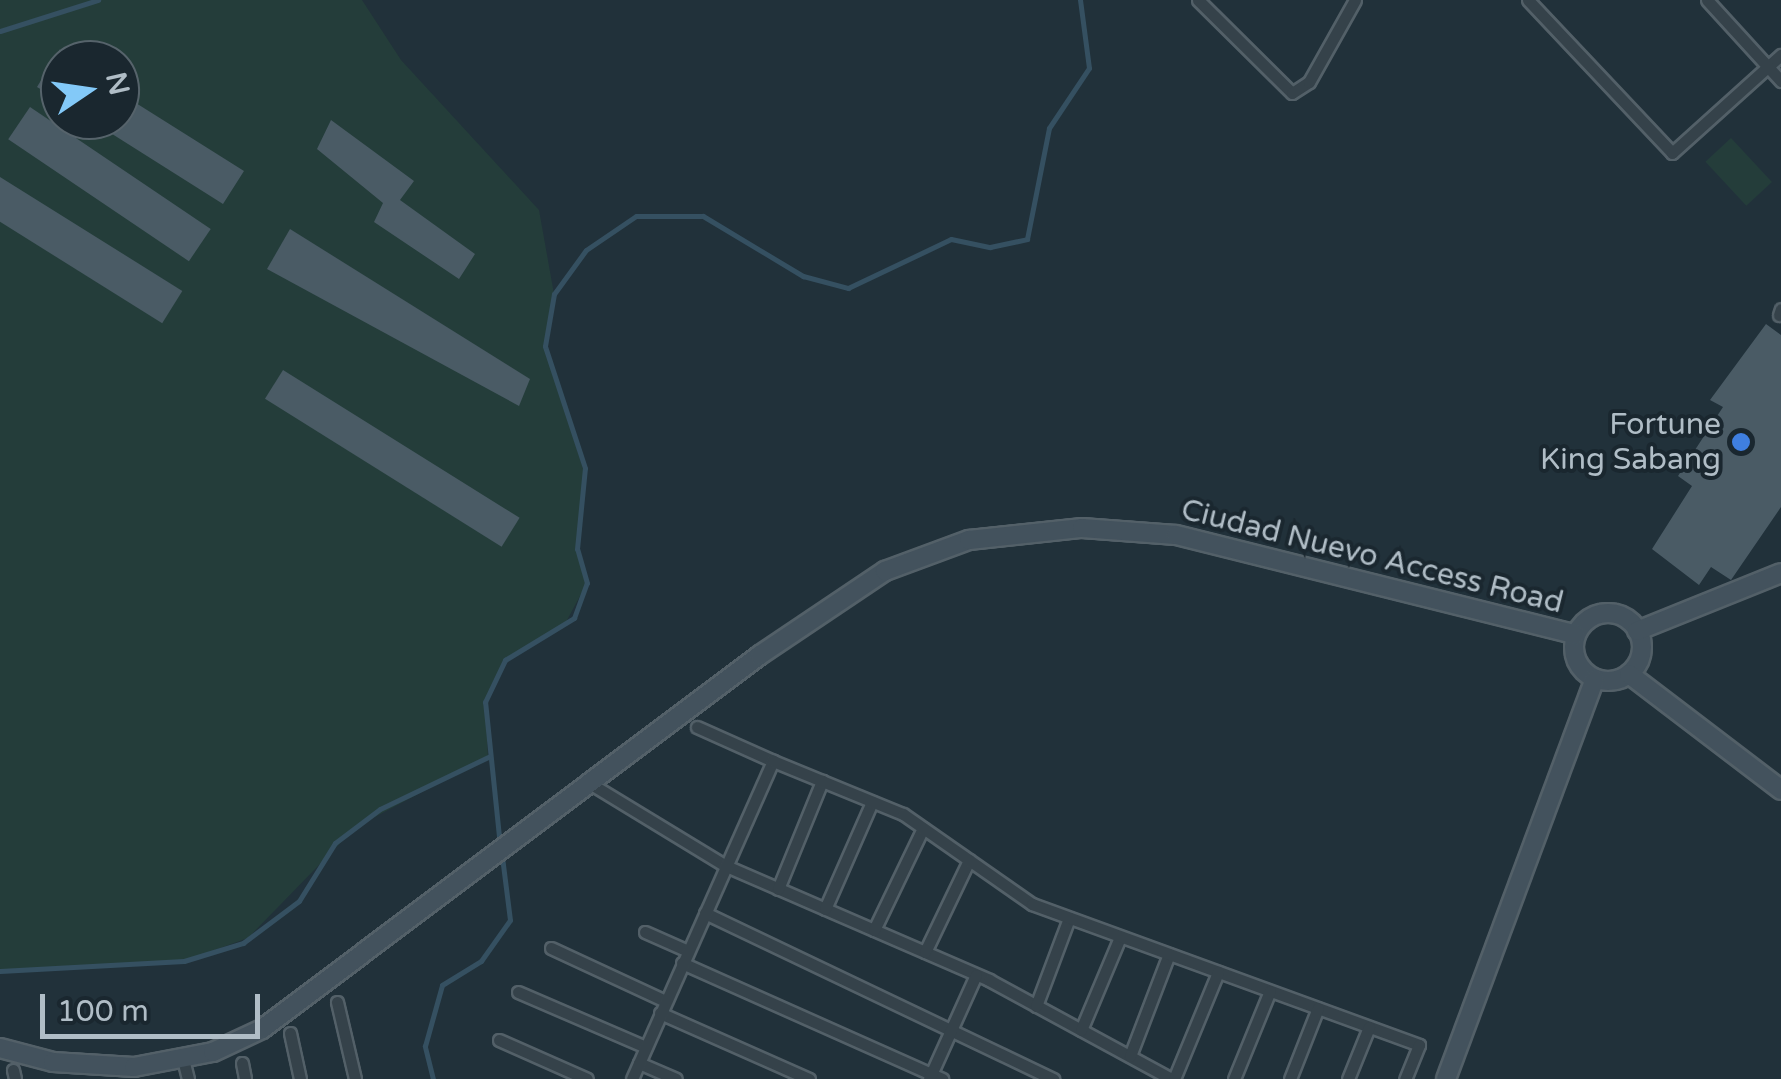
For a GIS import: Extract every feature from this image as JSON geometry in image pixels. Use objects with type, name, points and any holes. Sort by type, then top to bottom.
[{"type":"street","points":[[1198,0],[1292,93],[1309,82],[1355,0]]},
{"type":"street","points":[[1528,0],[1672,153],[1781,55]]},
{"type":"street","points":[[1707,0],[1781,80]]},
{"type":"street","name":"Ciudad Nuevo Access Road","points":[[183,1059],[262,1030],[885,571],[1017,532],[1176,535],[1576,635]]},
{"type":"street","points":[[1637,630],[1781,573]]},
{"type":"street","points":[[1595,679],[1576,659],[1576,635],[1606,613],[1637,630],[1642,650],[1629,674]]},
{"type":"street","points":[[1595,679],[1629,674],[1781,790]]},
{"type":"street","points":[[1446,1079],[1595,679]]},
{"type":"street","points":[[697,727],[872,802],[1069,918],[1419,1045],[1406,1079]]},
{"type":"street","points":[[632,1079],[774,762]]},
{"type":"street","points":[[778,889],[822,781]]},
{"type":"street","points":[[583,790],[726,866],[976,974],[1173,1079],[1218,972]]},
{"type":"street","points":[[825,909],[872,802]]},
{"type":"street","points":[[874,930],[922,828]]},
{"type":"street","points":[[925,952],[969,860]]},
{"type":"street","points":[[705,913],[954,1026],[1053,1079]]},
{"type":"street","points":[[1036,1006],[1069,918]]},
{"type":"street","points":[[645,932],[685,957],[934,1077],[976,974]]},
{"type":"street","points":[[1081,1030],[1120,936]]},
{"type":"street","points":[[551,948],[809,1079]]},
{"type":"street","points":[[1130,1056],[1170,954]]},
{"type":"street","points":[[1234,1079],[1270,990]]},
{"type":"street","points":[[518,992],[646,1047]]},
{"type":"street","points":[[337,1002],[355,1079]]},
{"type":"street","points":[[1290,1079],[1318,1008]]},
{"type":"street","points":[[1348,1079],[1369,1027]]},
{"type":"street","points":[[290,1033],[300,1079]]},
{"type":"street","points":[[499,1040],[586,1079]]},
{"type":"street","points":[[0,1048],[102,1067],[183,1059],[188,1079]]},
{"type":"street","points":[[242,1063],[245,1079]]},
{"type":"street","points":[[639,1063],[676,1079]]},
{"type":"green space","points":[[0,0],[362,0],[401,60],[539,210],[554,294],[545,346],[584,472],[577,549],[587,583],[566,622],[505,661],[485,702],[488,757],[356,827],[248,938],[184,961],[0,971]]},
{"type":"green space","points":[[1731,138],[1772,182],[1746,206],[1705,162]]},
{"type":"building","points":[[140,106],[244,171],[223,204],[122,140],[140,140]]},
{"type":"building","points":[[30,107],[40,114],[40,140],[79,140],[211,229],[189,261],[8,139]]},
{"type":"building","points":[[331,120],[414,181],[400,200],[475,254],[459,279],[374,222],[383,203],[317,149]]},
{"type":"building","points":[[0,177],[182,291],[162,323],[0,222]]},
{"type":"building","points":[[290,229],[530,379],[519,406],[267,269]]},
{"type":"building","name":"Fortune King Sabang","points":[[1766,324],[1781,335],[1781,507],[1731,580],[1711,567],[1699,585],[1652,549],[1692,486],[1678,476],[1723,407],[1710,400]]},
{"type":"building","points":[[283,370],[520,518],[502,547],[265,399]]},
{"type":"waterway","points":[[0,31],[98,0]]},
{"type":"waterway","points":[[500,846],[485,702],[505,660],[574,618],[587,583],[577,549],[585,468],[545,346],[554,294],[586,250],[636,216],[703,216],[803,276],[848,288],[951,239],[990,247],[1027,239],[1049,128],[1089,68],[1080,0]]},
{"type":"waterway","points":[[0,971],[184,961],[243,943],[299,901],[335,843],[380,809],[488,757]]},
{"type":"waterway","points":[[433,1079],[425,1046],[442,985],[481,961],[510,920],[502,857]]},
{"type":"place","name":"Fortune King Sabang","points":[[1741,442]]}]
